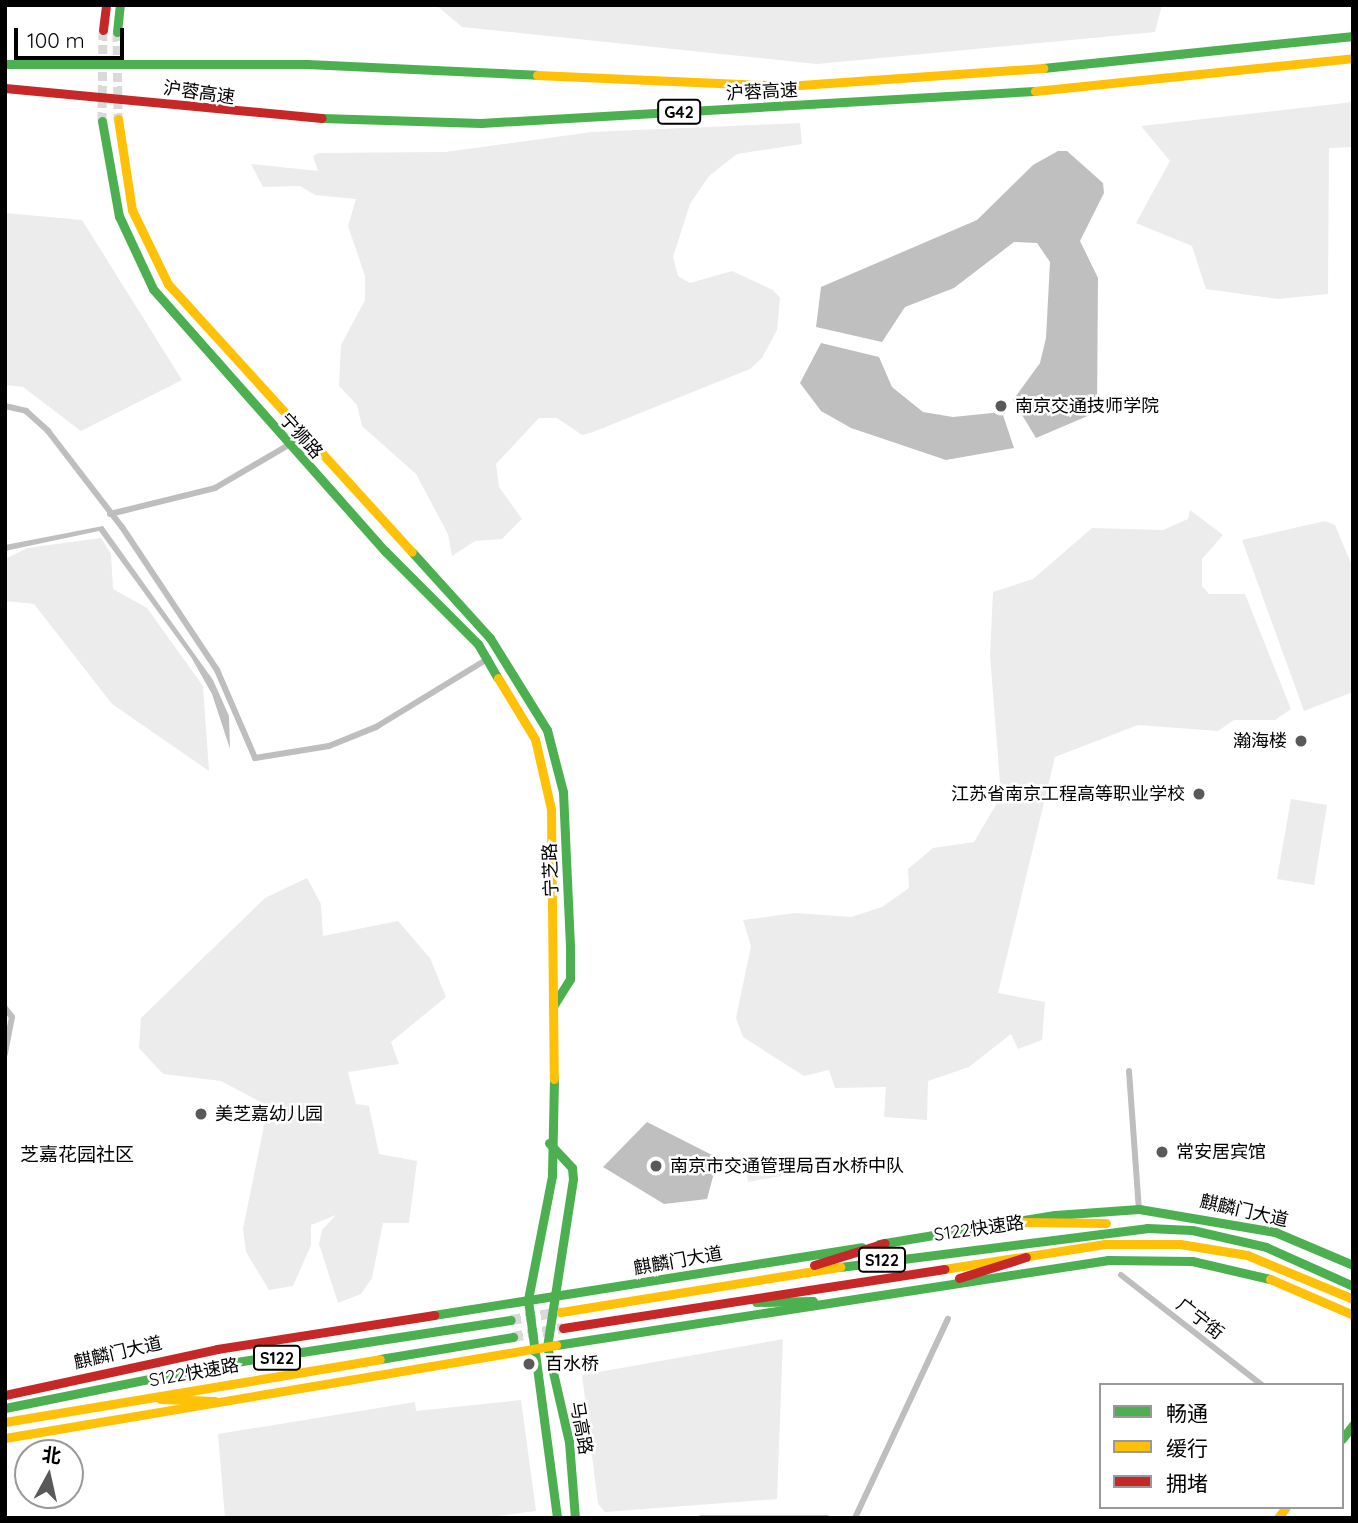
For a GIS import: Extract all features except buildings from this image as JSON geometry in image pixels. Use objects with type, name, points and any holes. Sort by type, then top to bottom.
[{"type":"main road","points":[[103,30],[106,5]]},
{"type":"main road","points":[[117,32],[120,5]]},
{"type":"main road","name":"沪蓉高速","points":[[5,64],[307,64],[786,86],[1123,63],[1353,36]]},
{"type":"main road","name":"沪蓉高速","points":[[5,88],[244,115],[481,123],[994,95],[1353,58]]},
{"type":"main road","name":"宁狮路","points":[[118,119],[132,210],[151,256],[189,311],[490,638],[547,730]]},
{"type":"main road","name":"宁狮路","points":[[102,121],[119,216],[153,289],[291,448],[489,658],[535,739]]},
{"type":"main road","name":"宁芝路","points":[[547,730],[563,792],[570,947],[570,979],[553,1006]]},
{"type":"main road","name":"宁芝路","points":[[528,1300],[552,1176],[549,1143],[553,1006],[551,808],[535,739]]},
{"type":"main road","points":[[549,1143],[572,1168],[573,1179],[551,1296]]},
{"type":"main road","name":"麒麟门大道","points":[[5,1395],[145,1361],[1021,1222],[1139,1209],[1275,1232],[1353,1265]]},
{"type":"main road","points":[[1021,1222],[1147,1228]]},
{"type":"main road","name":"S122快速路","points":[[561,1311],[1071,1232],[1147,1228],[1257,1244],[1353,1286]]},
{"type":"main road","points":[[783,1275],[885,1243]]},
{"type":"main road","name":"S122快速路","points":[[563,1328],[1054,1248],[1205,1246],[1268,1260],[1353,1299]]},
{"type":"main road","points":[[959,1278],[1054,1248]]},
{"type":"main road","points":[[5,1438],[813,1301],[959,1278],[1108,1260],[1192,1261],[1278,1280],[1353,1315]]},
{"type":"main road","name":"马高路","points":[[551,1296],[547,1346],[569,1442],[575,1518]]},
{"type":"main road","name":"马高路","points":[[528,1300],[557,1518]]},
{"type":"main road","points":[[718,1302],[813,1301]]},
{"type":"main road","name":"S122快速路","points":[[5,1408],[223,1364],[511,1320]]},
{"type":"main road","name":"S122快速路","points":[[5,1422],[513,1336]]},
{"type":"main road","points":[[140,1398],[215,1401]]},
{"type":"street","points":[[5,406],[26,411],[48,431],[110,514],[217,670],[255,758],[329,746],[376,727],[489,658]]},
{"type":"street","points":[[110,514],[215,488],[291,448],[304,436]]},
{"type":"street","points":[[5,1008],[12,1017],[5,1054]]},
{"type":"street","points":[[1129,1071],[1139,1209]]},
{"type":"street","name":"广宁街","points":[[1121,1275],[1259,1383]]},
{"type":"street","points":[[855,1518],[948,1319]]},
{"type":"street","points":[[701,1518],[827,1518]]},
{"type":"shaded area","points":[[436,5],[1162,5],[1155,32],[817,64],[462,27]]},
{"type":"shaded area","points":[[1353,102],[1353,147],[1329,148],[1328,294],[1278,299],[1206,289],[1192,246],[1136,223],[1170,161],[1141,126]]},
{"type":"shaded area","points":[[800,123],[802,144],[737,154],[709,176],[690,204],[673,257],[678,276],[690,283],[732,271],[773,290],[780,298],[777,330],[762,358],[750,369],[582,435],[557,418],[539,418],[496,464],[499,487],[522,519],[502,539],[475,541],[452,556],[448,534],[416,474],[362,426],[357,405],[339,386],[341,345],[365,300],[365,276],[348,226],[356,199],[315,195],[300,186],[263,187],[251,164],[318,171],[313,156],[319,153],[445,152],[592,132]]},
{"type":"shaded area","points":[[1058,151],[1067,151],[1103,183],[1104,193],[1080,241],[1098,278],[1097,412],[1036,438],[1013,400],[1040,363],[1046,338],[1050,262],[1037,243],[1014,242],[954,288],[905,307],[882,342],[816,327],[821,287],[977,220],[1033,165]]},
{"type":"shaded area","points":[[5,213],[82,220],[182,380],[81,431],[23,387],[5,385]]},
{"type":"shaded area","points":[[821,343],[879,357],[892,387],[923,412],[953,417],[1002,412],[1014,448],[946,460],[851,428],[821,411],[800,383]]},
{"type":"shaded area","points":[[1190,510],[1223,535],[1202,559],[1202,586],[1209,594],[1245,594],[1291,709],[1275,720],[1234,720],[1218,731],[1138,725],[1055,757],[998,993],[1045,1002],[1042,1040],[1018,1049],[1011,1034],[969,1067],[928,1081],[927,1120],[884,1117],[886,1087],[835,1088],[829,1070],[804,1076],[743,1037],[736,1018],[751,946],[743,920],[795,913],[851,917],[882,907],[909,888],[908,869],[933,848],[974,842],[1001,796],[990,655],[993,592],[1033,579],[1092,528],[1163,530],[1188,519]]},
{"type":"shaded area","points":[[1325,521],[1335,525],[1353,568],[1353,692],[1304,711],[1242,540]]},
{"type":"shaded area","points":[[103,526],[213,680],[229,716],[230,749],[212,694],[191,657],[99,531],[5,551],[5,545]]},
{"type":"shaded area","points":[[101,538],[111,554],[113,589],[147,608],[203,686],[209,771],[112,704],[34,604],[5,601],[5,559],[27,548]]},
{"type":"shaded area","points":[[1291,799],[1327,805],[1314,885],[1277,879]]},
{"type":"shaded area","points":[[307,878],[321,904],[323,936],[398,921],[430,958],[446,997],[391,1042],[399,1064],[348,1072],[356,1104],[369,1106],[379,1154],[417,1161],[409,1223],[383,1223],[372,1278],[361,1294],[338,1303],[319,1244],[322,1230],[336,1215],[311,1225],[311,1245],[293,1286],[269,1290],[246,1252],[243,1229],[268,1106],[221,1081],[163,1074],[139,1048],[141,1018],[265,898]]},
{"type":"shaded area","points":[[647,1122],[718,1158],[707,1199],[664,1204],[603,1167]]},
{"type":"shaded area","points":[[778,1160],[781,1176],[748,1182],[746,1166]]},
{"type":"shaded area","points":[[783,1339],[777,1499],[605,1512],[598,1504],[582,1375]]},
{"type":"shaded area","points":[[521,1400],[536,1511],[483,1518],[225,1518],[218,1434],[415,1402],[416,1411]]},
{"type":"tunnel","points":[[102,121],[103,30]]},
{"type":"tunnel","points":[[117,32],[118,119]]},
{"type":"tunnel","points":[[511,1320],[561,1312]]},
{"type":"tunnel","points":[[513,1337],[563,1328]]},
{"type":"traffic: fast","points":[[117,32],[120,5]]},
{"type":"traffic: fast","points":[[1043,68],[1353,36]]},
{"type":"traffic: fast","points":[[5,64],[307,64],[537,75]]},
{"type":"traffic: fast","points":[[322,118],[481,123],[1035,91]]},
{"type":"traffic: fast","points":[[102,121],[119,216],[153,289],[385,551],[478,644],[498,678]]},
{"type":"traffic: fast","points":[[412,552],[490,638],[547,730],[563,792],[570,947],[570,979],[553,1006]]},
{"type":"traffic: fast","points":[[554,1079],[552,1176],[528,1300],[557,1518]]},
{"type":"traffic: fast","points":[[549,1143],[572,1168],[573,1179],[547,1346],[569,1442],[575,1518]]},
{"type":"traffic: fast","points":[[879,1244],[1055,1215],[1139,1209],[1275,1232],[1353,1265]]},
{"type":"traffic: fast","points":[[840,1267],[1147,1228],[1192,1230],[1266,1247],[1353,1286]]},
{"type":"traffic: fast","points":[[434,1315],[862,1247]]},
{"type":"traffic: fast","points":[[556,1345],[1108,1260],[1192,1261],[1270,1279]]},
{"type":"traffic: fast","points":[[756,1302],[813,1301]]},
{"type":"traffic: fast","points":[[5,1408],[223,1364],[511,1320]]},
{"type":"traffic: fast","points":[[380,1359],[513,1337]]},
{"type":"traffic: fast","points":[[1344,1436],[1353,1425]]},
{"type":"traffic: slow","points":[[1035,91],[1353,58]]},
{"type":"traffic: slow","points":[[537,75],[786,86],[1043,68]]},
{"type":"traffic: slow","points":[[118,119],[132,210],[168,284],[412,552]]},
{"type":"traffic: slow","points":[[498,678],[535,739],[551,809],[554,1079]]},
{"type":"traffic: slow","points":[[1021,1222],[1106,1223]]},
{"type":"traffic: slow","points":[[944,1269],[1105,1244],[1180,1244],[1247,1255],[1353,1299]]},
{"type":"traffic: slow","points":[[561,1312],[840,1267]]},
{"type":"traffic: slow","points":[[1270,1279],[1353,1315]]},
{"type":"traffic: slow","points":[[5,1438],[556,1345]]},
{"type":"traffic: slow","points":[[5,1422],[380,1359]]},
{"type":"traffic: slow","points":[[160,1399],[215,1401]]},
{"type":"traffic: slow","points":[[1278,1518],[1285,1509]]},
{"type":"traffic: jam","points":[[103,30],[106,5]]},
{"type":"traffic: jam","points":[[5,88],[322,118]]},
{"type":"traffic: jam","points":[[814,1265],[885,1243]]},
{"type":"traffic: jam","points":[[959,1278],[1026,1257]]},
{"type":"traffic: jam","points":[[563,1328],[944,1269]]},
{"type":"traffic: jam","points":[[5,1395],[217,1349],[434,1315]]},
{"type":"place","name":"南京交通技师学院","points":[[1001,406]]},
{"type":"place","name":"瀚海楼","points":[[1301,741]]},
{"type":"place","name":"江苏省南京工程高等职业学校","points":[[1199,794]]},
{"type":"place","name":"美芝嘉幼儿园","points":[[201,1114]]},
{"type":"place","name":"常安居宾馆","points":[[1162,1152]]},
{"type":"place","name":"南京市交通管理局百水桥中队","points":[[656,1166]]},
{"type":"place","name":"百水桥","points":[[529,1364]]},
{"type":"district","name":"芝嘉花园社区","points":[[77,1155]]}]
